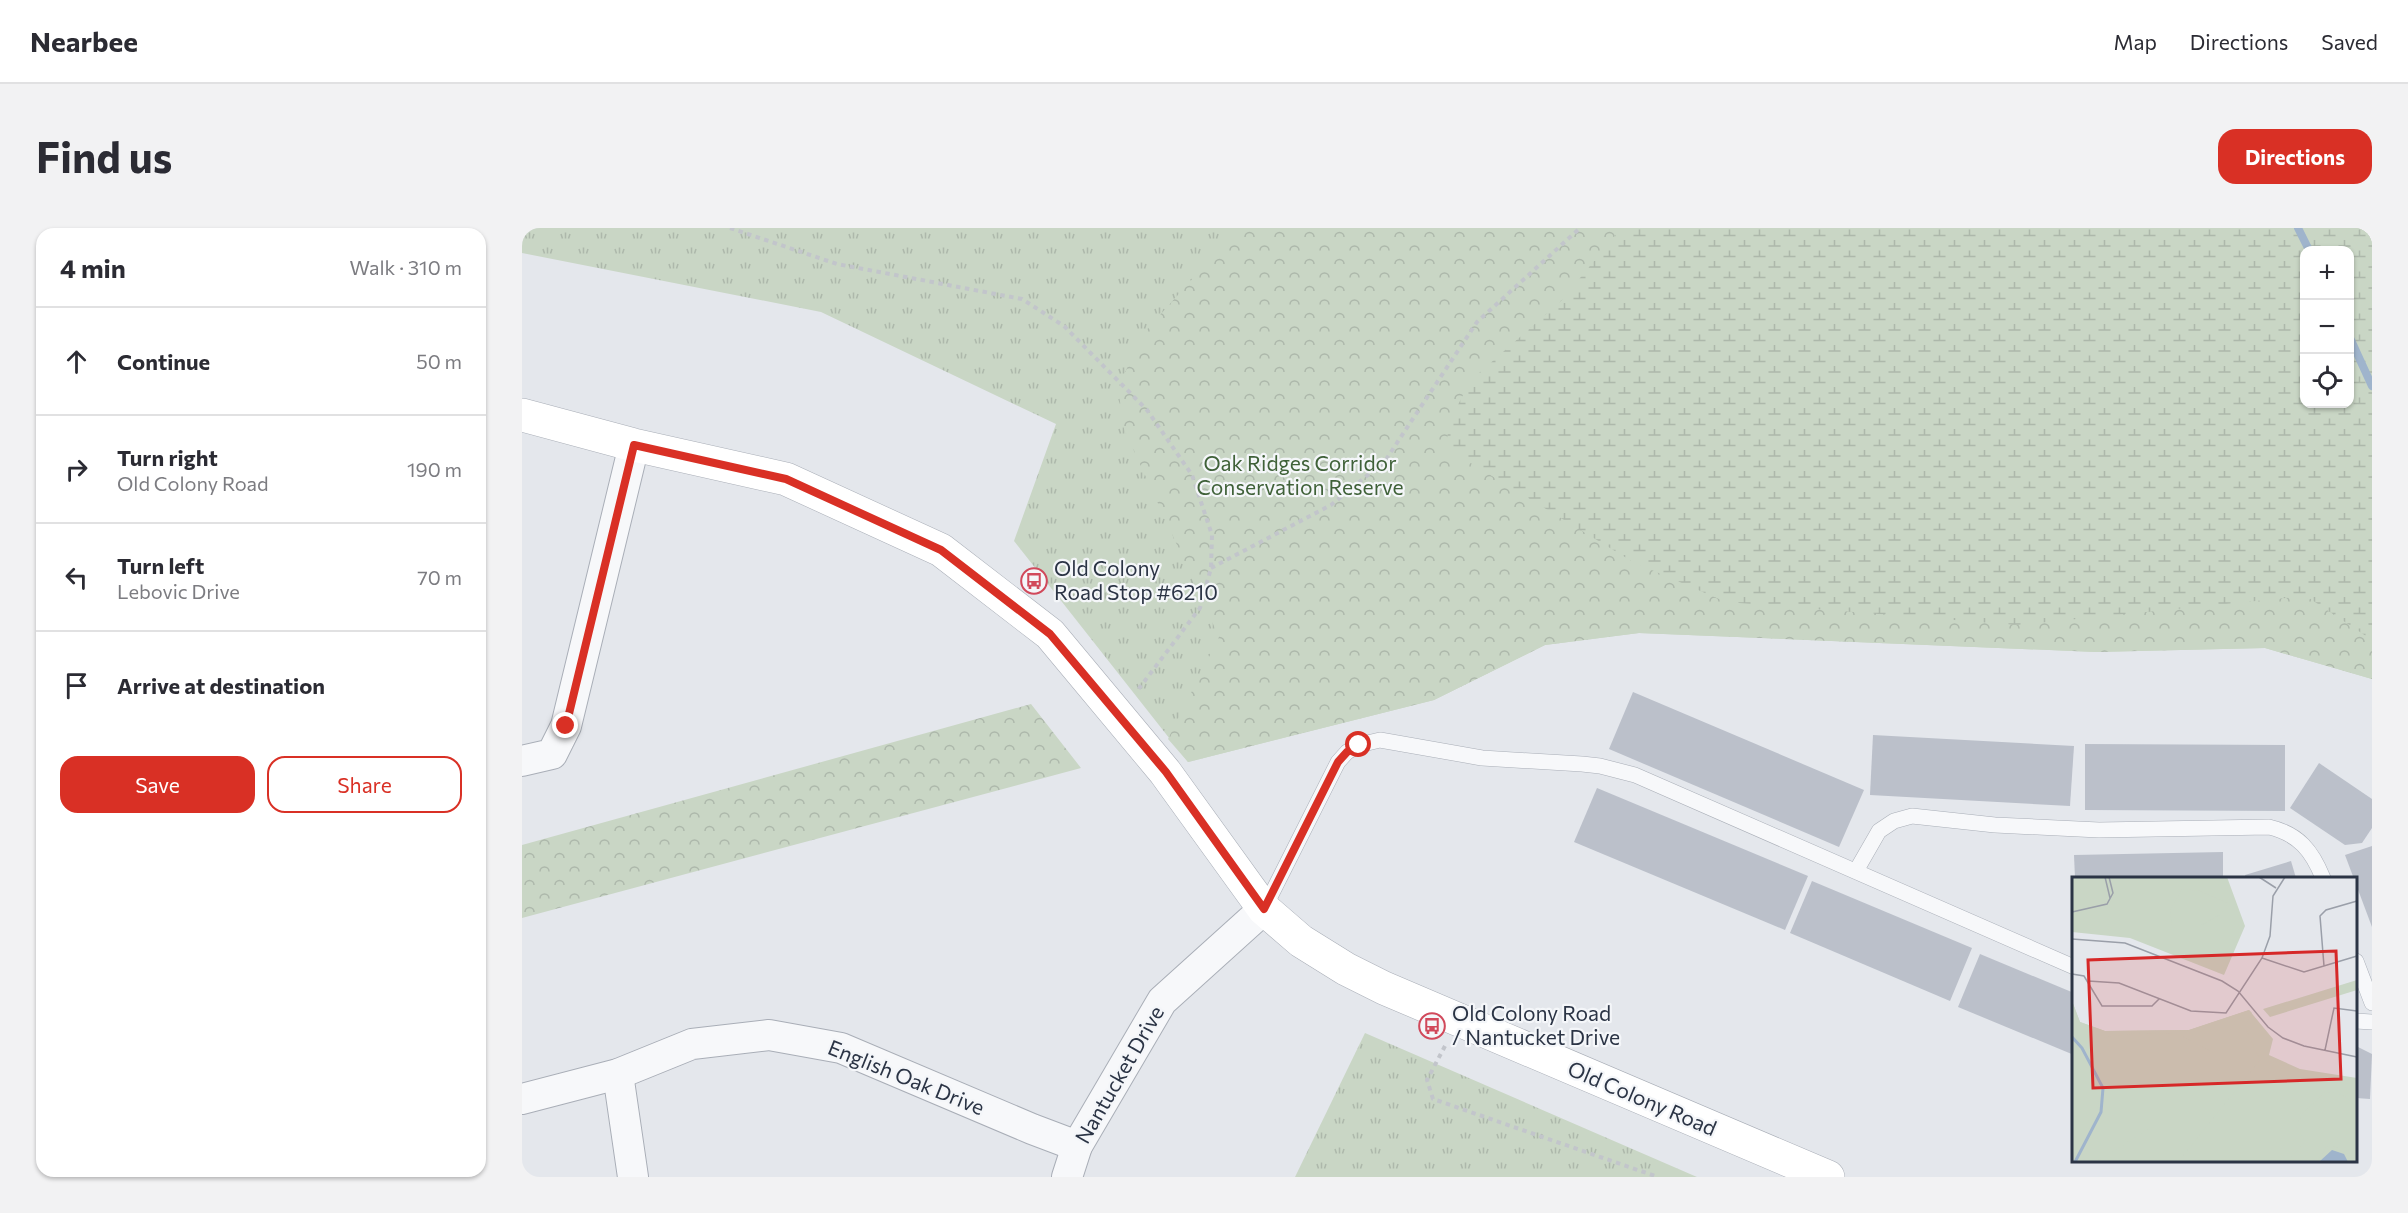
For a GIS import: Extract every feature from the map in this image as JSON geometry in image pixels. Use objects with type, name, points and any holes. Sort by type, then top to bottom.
[{"type":"street","name":"Old Colony Road","points":[[522,415],[634,445],[786,479],[941,550],[1050,634],[1166,772],[1264,909],[1301,941],[1346,969],[1384,988],[1828,1177]]},
{"type":"street","points":[[522,761],[552,754],[566,726],[634,445]]},
{"type":"street","name":"Nantucket Drive","points":[[1066,1177],[1077,1146],[1162,1001],[1264,909]]},
{"type":"street","name":"English Oak Drive","points":[[522,1099],[618,1074],[692,1044],[769,1035],[840,1048],[1077,1146]]},
{"type":"street","points":[[618,1074],[633,1177]]},
{"type":"lane","points":[[1264,909],[1338,762],[1347,752],[1359,745],[1380,740],[1473,757],[1582,764],[1618,770],[1652,781],[2072,967]]},
{"type":"lane","points":[[1856,871],[1871,841],[1879,831],[1894,821],[1911,816],[1995,825],[2078,830],[2269,827],[2293,835],[2305,845],[2314,857],[2322,877]]},
{"type":"lane","points":[[2357,965],[2372,1003]]},
{"type":"lane","points":[[2357,1021],[2372,1022]]},
{"type":"path","points":[[730,228],[837,264],[1022,299],[1064,326],[1148,410],[1192,476],[1212,535],[1211,568],[1200,608],[1118,715]]},
{"type":"path","points":[[1211,568],[1331,505],[1385,461],[1477,322],[1580,228]]},
{"type":"path","points":[[1456,1019],[1438,1063],[1427,1080],[1433,1099],[1658,1177]]},
{"type":"green space","name":"Oak Ridges Corridor Conservation Reserve","points":[[522,228],[2372,228],[2372,679],[2265,648],[2096,652],[1639,633],[1545,645],[1434,700],[1188,762],[1014,541],[1056,424],[821,312],[522,253]]},
{"type":"green space","name":"Oak Ridges Corridor Conservation Reserve","points":[[1238,228],[2372,228],[2372,679],[2265,648],[2096,652],[1639,633],[1545,645],[1434,700],[1188,762],[1168,739],[1219,637],[1124,429],[1118,388],[1142,335]]},
{"type":"green space","points":[[1621,228],[2372,228],[2372,640],[2306,596],[2017,625],[1726,602],[1633,562],[1446,448],[1449,423],[1470,381],[1562,300]]},
{"type":"green space","points":[[1031,704],[1081,768],[522,918],[522,845]]},
{"type":"green space","points":[[1365,1033],[1697,1177],[1295,1177]]},
{"type":"building","points":[[1633,692],[1864,790],[1839,847],[1609,749]]},
{"type":"building","points":[[1873,735],[2074,746],[2070,806],[1870,795]]},
{"type":"building","points":[[2085,744],[2285,745],[2285,811],[2085,810]]},
{"type":"building","points":[[2319,763],[2372,799],[2372,828],[2362,843],[2345,845],[2290,808]]},
{"type":"building","points":[[1597,788],[1808,876],[1785,930],[1574,842]]},
{"type":"building","points":[[2372,846],[2372,927],[2357,887],[2357,877],[2353,877],[2345,855]]},
{"type":"building","points":[[2223,852],[2223,877],[2075,877],[2074,855]]},
{"type":"building","points":[[2291,861],[2296,877],[2246,877],[2245,875]]},
{"type":"building","points":[[1812,881],[1972,948],[1950,1001],[1790,933]]},
{"type":"building","points":[[1980,954],[2072,992],[2072,1054],[1958,1007]]},
{"type":"building","points":[[2357,1046],[2372,1054],[2370,1099],[2357,1098]]},
{"type":"waterway","points":[[2298,228],[2307,246]]},
{"type":"waterway","points":[[2354,347],[2372,386]]},
{"type":"place","name":"Old Colony Road Stop #6210","points":[[1034,581]]},
{"type":"place","name":"Old Colony Road / Nantucket Drive","points":[[1432,1026]]},
{"type":"route","points":[[566,726],[634,445],[786,479],[941,550],[1050,634],[1166,772],[1264,909],[1338,762],[1347,752],[1359,745]]}]
